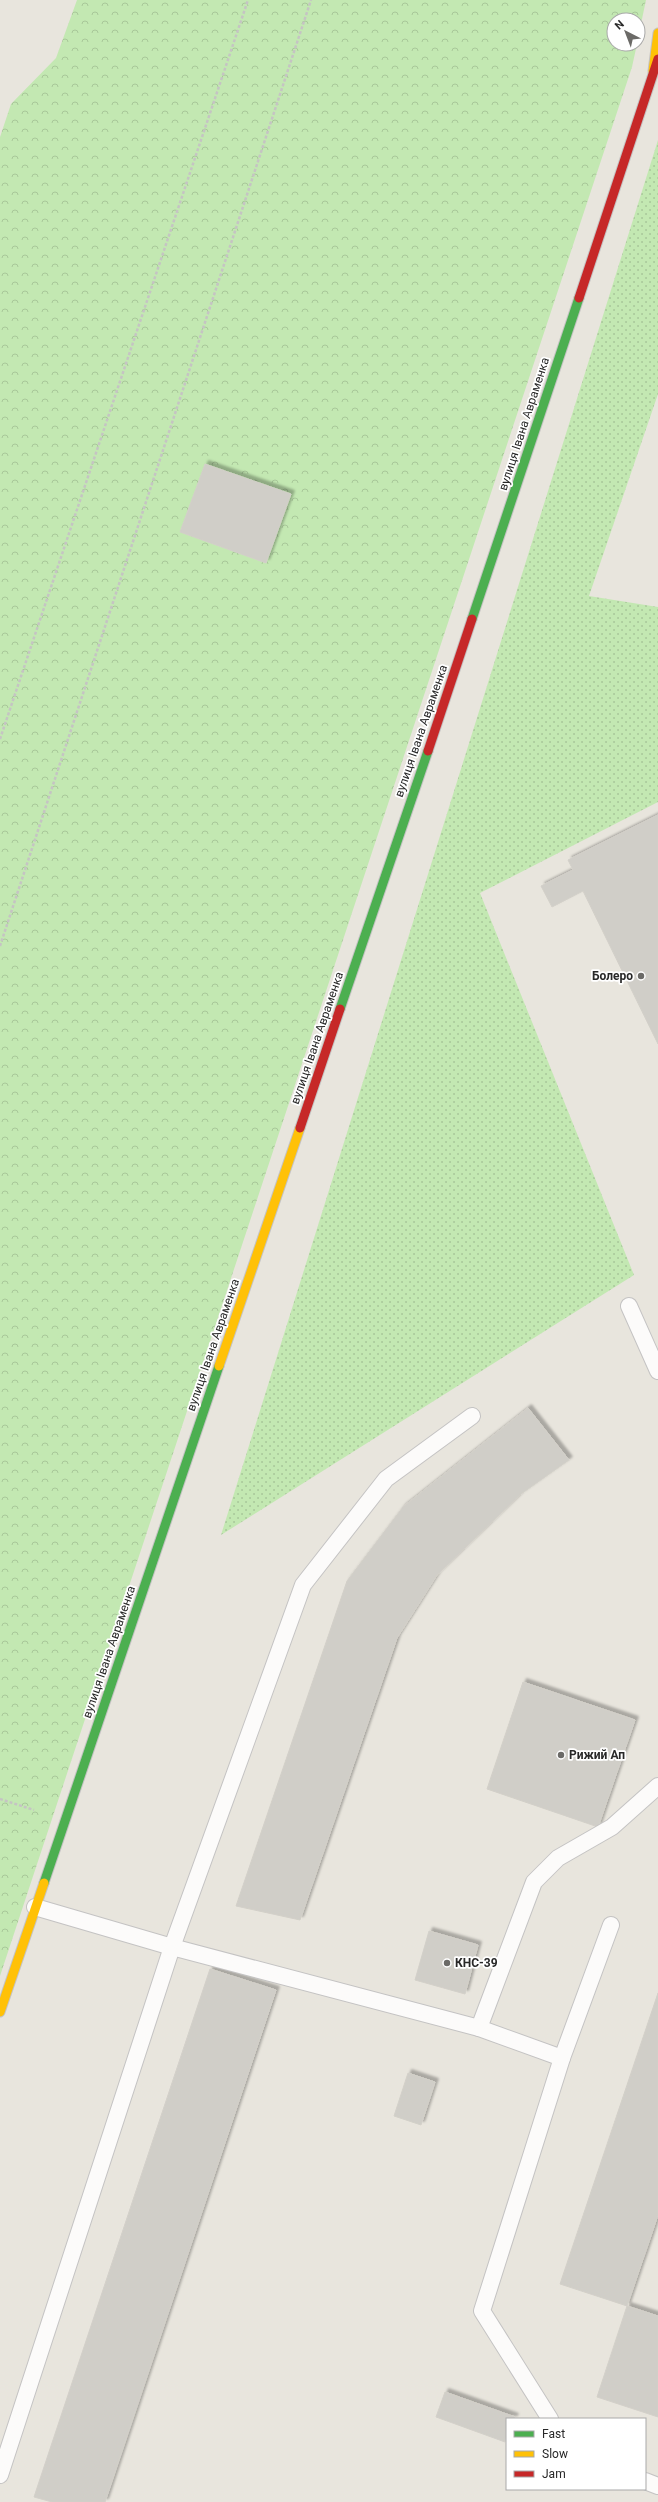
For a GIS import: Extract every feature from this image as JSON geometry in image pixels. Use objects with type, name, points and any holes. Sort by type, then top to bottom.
[{"type":"street","points":[[653,71],[658,34]]},
{"type":"street","points":[[653,71],[658,59]]},
{"type":"street","name":"вулиця Івана Авраменка","points":[[0,2012],[516,490],[653,71]]},
{"type":"lane","points":[[629,1306],[658,1371]]},
{"type":"lane","points":[[0,2474],[172,1947],[303,1584],[386,1480],[472,1416]]},
{"type":"lane","points":[[479,2028],[534,1882],[558,1858],[612,1827],[658,1786]]},
{"type":"lane","points":[[36,1907],[172,1947],[479,2028],[562,2058]]},
{"type":"lane","points":[[549,2418],[482,2311],[562,2058],[611,1925]]},
{"type":"lane","points":[[646,2482],[658,2486]]},
{"type":"path","points":[[0,739],[248,0]]},
{"type":"path","points":[[0,946],[311,0]]},
{"type":"green space","points":[[77,0],[646,0],[643,12],[606,12],[606,52],[635,52],[632,67],[0,1976],[0,137],[11,104],[56,58]]},
{"type":"green space","points":[[658,140],[658,394],[589,596],[658,607],[658,802],[480,893],[634,1275],[221,1535]]},
{"type":"building","points":[[205,464],[291,494],[266,563],[180,532]]},
{"type":"building","name":"Болеро","points":[[658,815],[658,1044],[583,891],[552,907],[541,886],[573,870],[568,860]]},
{"type":"building","points":[[528,1408],[569,1460],[521,1494],[437,1575],[397,1638],[300,1920],[236,1906],[347,1581],[403,1507]]},
{"type":"building","name":"Рижий Ап","points":[[523,1682],[635,1720],[598,1827],[487,1789]]},
{"type":"building","name":"КНС-39","points":[[429,1931],[478,1945],[465,1994],[415,1980]]},
{"type":"building","points":[[210,1969],[276,1990],[105,2502],[52,2502],[34,2497]]},
{"type":"building","points":[[658,1993],[658,2215],[627,2306],[560,2284]]},
{"type":"building","points":[[408,2073],[435,2082],[421,2125],[394,2116]]},
{"type":"building","points":[[627,2306],[658,2316],[658,2417],[597,2397]]},
{"type":"building","points":[[445,2392],[515,2417],[506,2418],[505,2442],[436,2417]]},
{"type":"traffic: fast","points":[[472,619],[579,298]]},
{"type":"traffic: fast","points":[[340,1009],[428,751]]},
{"type":"traffic: fast","points":[[44,1883],[219,1366]]},
{"type":"traffic: slow","points":[[653,71],[658,33]]},
{"type":"traffic: slow","points":[[219,1366],[300,1128]]},
{"type":"traffic: slow","points":[[0,2012],[44,1883]]},
{"type":"traffic: jam","points":[[579,298],[658,59]]},
{"type":"traffic: jam","points":[[428,751],[472,619]]},
{"type":"traffic: jam","points":[[300,1128],[340,1009]]},
{"type":"place","name":"Болеро","points":[[641,976]]},
{"type":"place","name":"Рижий Ап","points":[[561,1755]]},
{"type":"place","name":"КНС-39","points":[[447,1963]]}]
